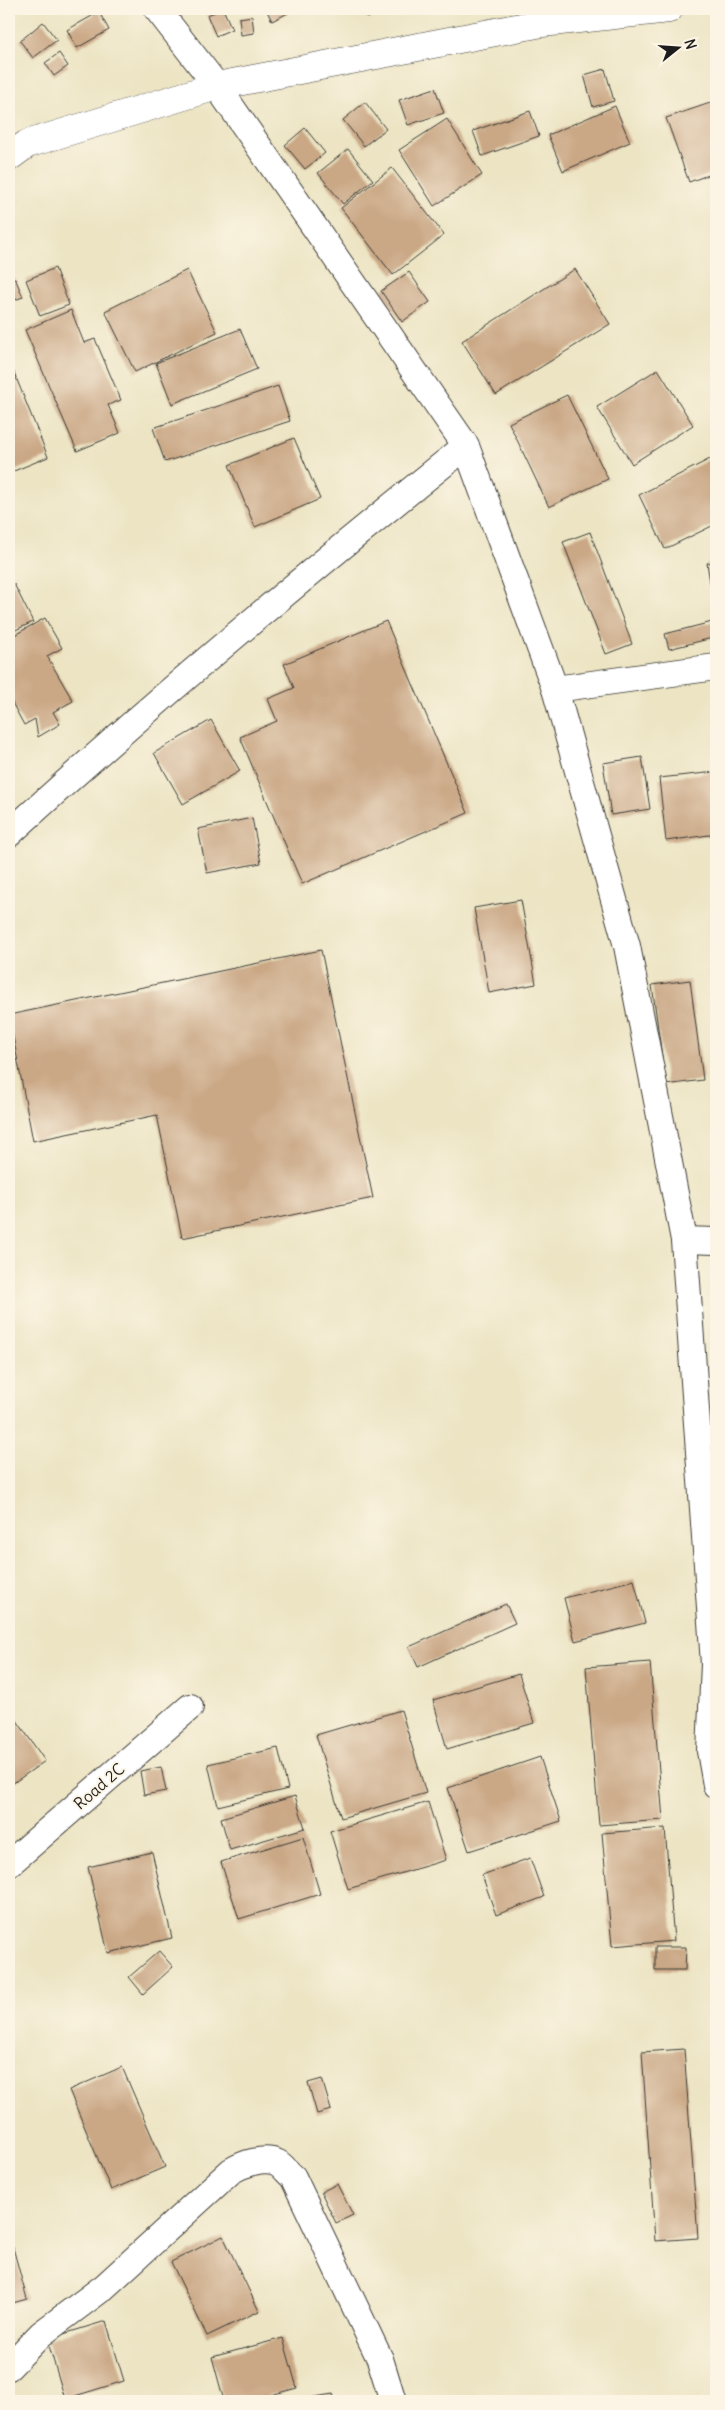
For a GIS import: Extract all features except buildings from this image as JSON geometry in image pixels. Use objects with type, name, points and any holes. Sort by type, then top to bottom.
[{"type":"street","points":[[157,9],[217,86],[466,446],[555,689],[627,946],[684,1240],[714,1664],[710,1751],[716,1785]]},
{"type":"street","points":[[9,157],[27,144],[217,86],[542,23],[669,9]]},
{"type":"street","points":[[9,834],[175,685],[307,574],[466,446]]},
{"type":"street","points":[[555,689],[716,666]]},
{"type":"street","points":[[684,1240],[716,1241]]},
{"type":"street","name":"Road 2C","points":[[9,1864],[190,1707]]},
{"type":"street","points":[[9,2367],[41,2334],[104,2287],[231,2171],[242,2165],[258,2161],[277,2163],[292,2177],[380,2359],[393,2401]]}]
